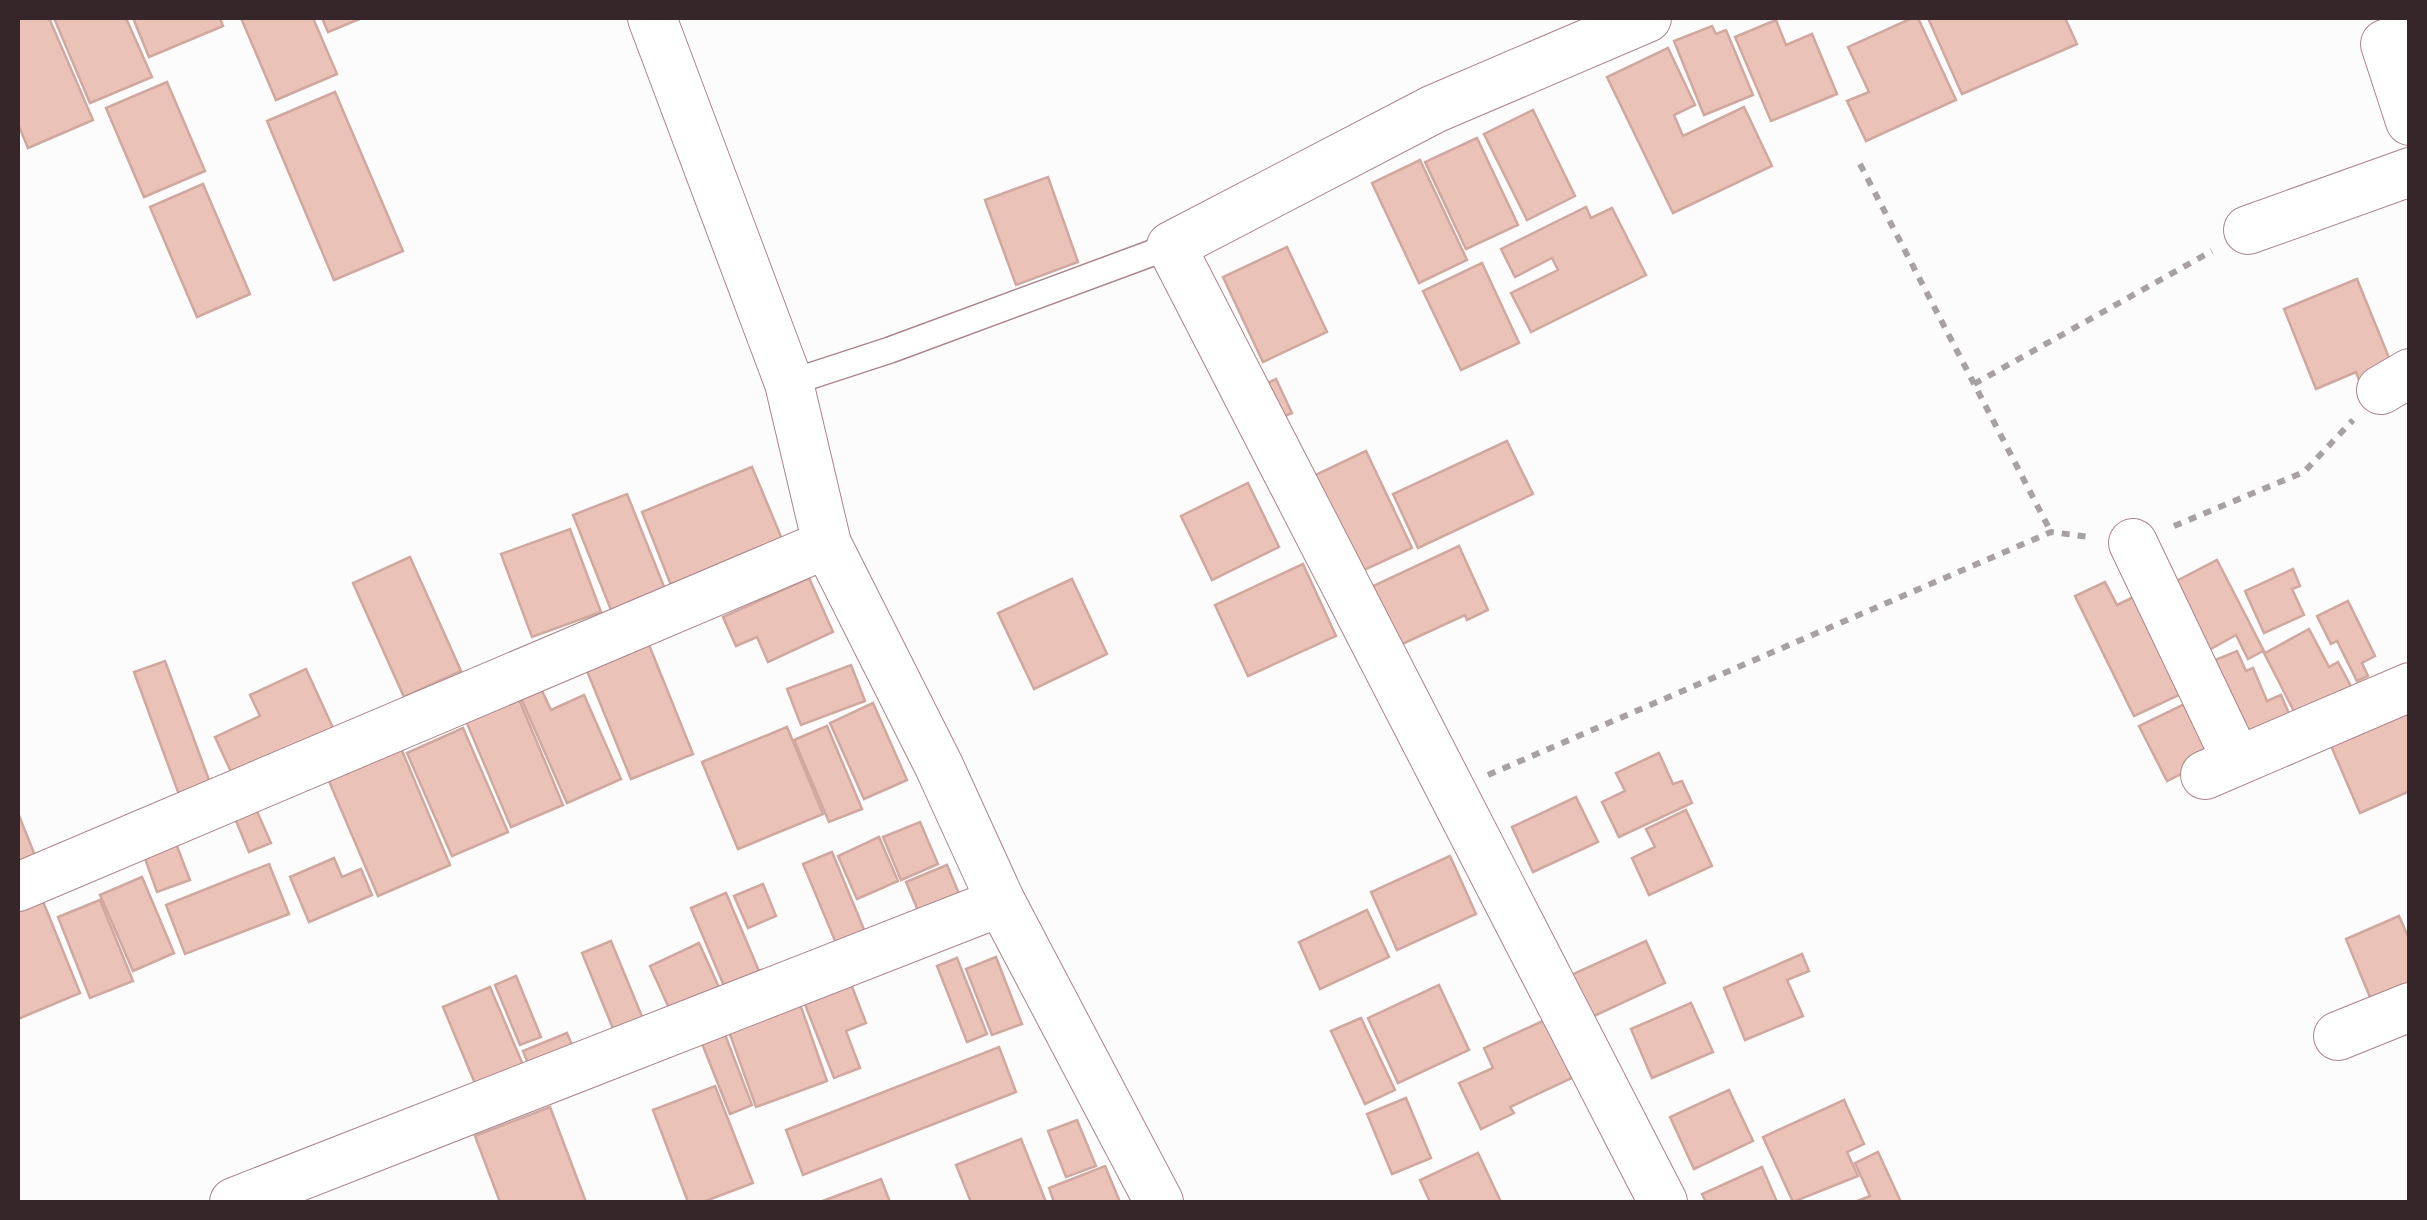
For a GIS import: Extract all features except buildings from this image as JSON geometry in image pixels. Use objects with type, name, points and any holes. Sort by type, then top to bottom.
[{"type":"street","points":[[652,18],[789,383],[827,544],[939,766],[1001,902],[1160,1202]]},
{"type":"street","points":[[1647,18],[1434,109],[1171,246],[1663,1202]]},
{"type":"street","points":[[2410,34],[2386,44],[2410,121]]},
{"type":"street","points":[[2248,230],[2410,172]]},
{"type":"street","points":[[2134,543],[2221,768],[2410,686]]},
{"type":"street","points":[[18,888],[827,544]]},
{"type":"street","points":[[234,1202],[1001,902]]},
{"type":"street","points":[[2338,1036],[2410,1007]]},
{"type":"lane","points":[[789,383],[890,350],[1171,246]]},
{"type":"path","points":[[1860,164],[2051,532]]},
{"type":"path","points":[[1974,384],[2248,230]]},
{"type":"path","points":[[1451,791],[2051,532],[2134,543],[2304,472],[2395,381]]}]
